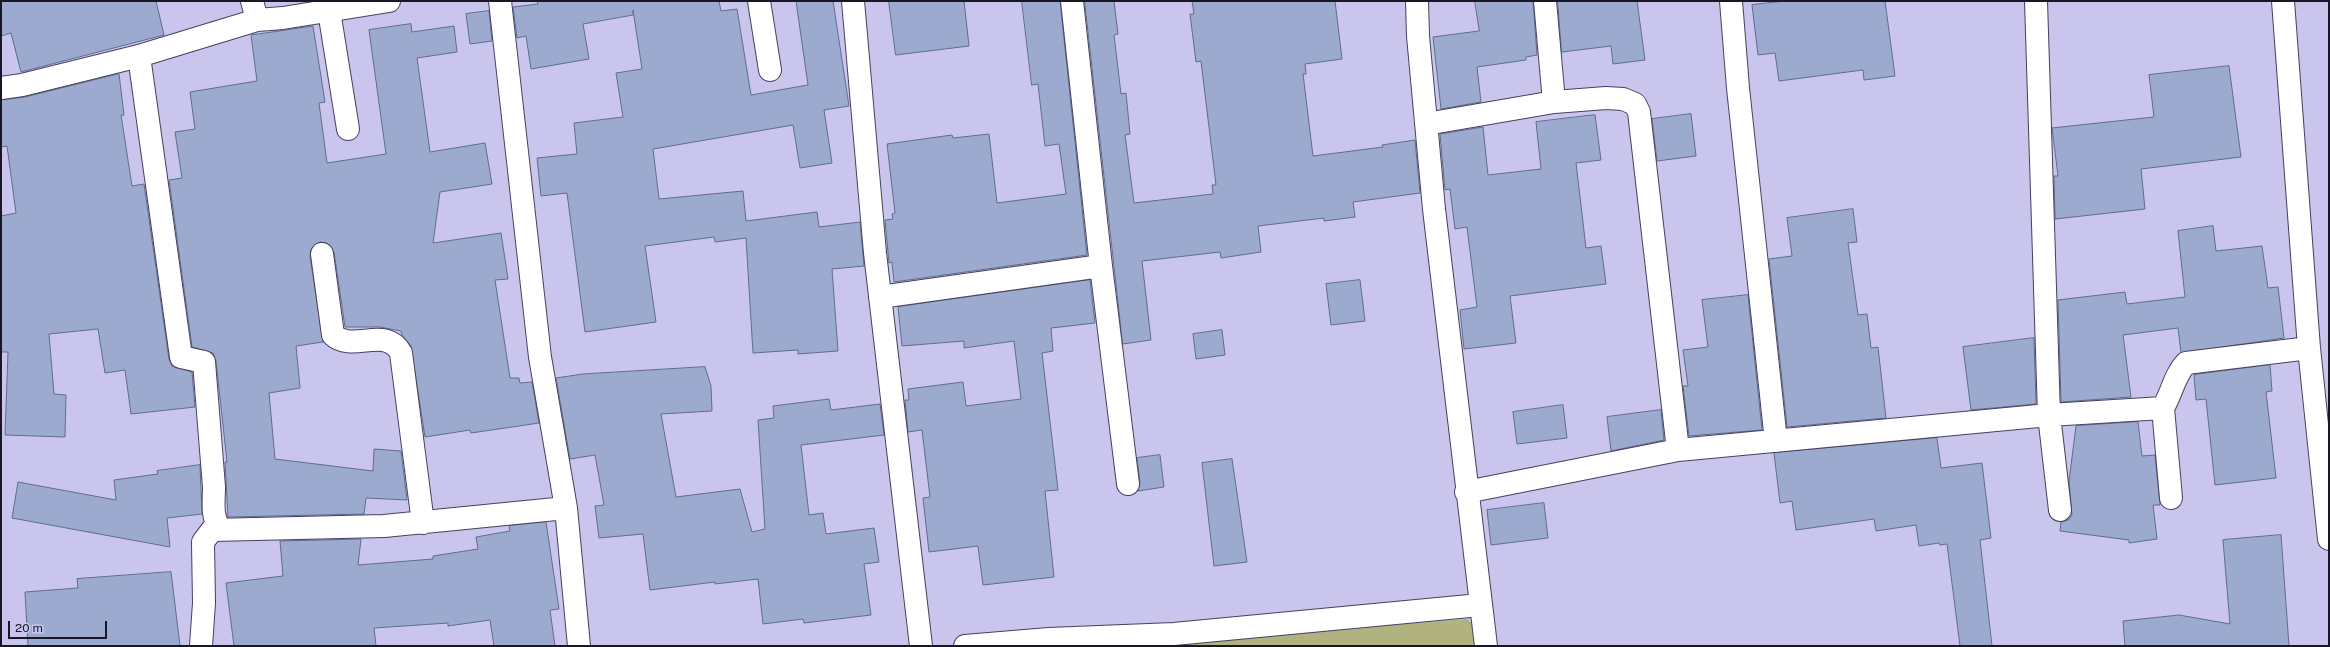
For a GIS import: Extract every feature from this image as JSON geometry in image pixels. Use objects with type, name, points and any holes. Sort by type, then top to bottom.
[{"type":"street","points":[[1,88],[22,85],[138,56],[255,10],[329,10],[389,1]]},
{"type":"street","points":[[500,1],[540,357],[566,508],[579,646]]},
{"type":"street","points":[[759,1],[770,70]]},
{"type":"street","points":[[853,1],[880,297],[921,646]]},
{"type":"street","points":[[1072,1],[1101,266],[1128,484]]},
{"type":"street","points":[[1417,1],[1418,36],[1426,124],[1466,492],[1486,646]]},
{"type":"street","points":[[1545,1],[1554,102]]},
{"type":"street","points":[[1731,1],[1738,88],[1776,441]]},
{"type":"street","points":[[2036,1],[2049,415],[2060,510]]},
{"type":"street","points":[[2283,1],[2309,348],[2329,539]]},
{"type":"street","points":[[329,10],[348,129]]},
{"type":"street","points":[[138,56],[181,357],[204,362],[214,487],[214,514],[215,522],[220,528]]},
{"type":"street","points":[[1426,124],[1554,102],[1606,98],[1623,99],[1635,104],[1639,112],[1678,450]]},
{"type":"street","points":[[322,254],[333,335],[339,340],[346,342],[385,340],[398,347],[401,353],[423,523]]},
{"type":"street","points":[[880,297],[1101,266]]},
{"type":"street","points":[[2171,498],[2163,408],[2172,393],[2177,373],[2186,363],[2309,348]]},
{"type":"street","points":[[1466,492],[1678,450],[2049,415],[2163,408]]},
{"type":"street","points":[[201,646],[204,603],[203,542],[212,530],[220,528],[384,526],[566,508]]},
{"type":"street","points":[[965,646],[1049,639],[1174,634],[1480,605]]},
{"type":"green space","points":[[1467,619],[1498,646],[1120,646]]},
{"type":"building","points":[[1,1],[156,1],[164,35],[21,72],[11,33],[1,36]]},
{"type":"building","points":[[537,1],[719,1],[721,11],[737,9],[751,95],[808,85],[796,1],[833,1],[849,106],[824,110],[832,163],[800,168],[793,125],[653,149],[659,199],[743,191],[746,221],[817,212],[819,227],[860,222],[864,266],[832,269],[838,351],[798,354],[798,350],[753,353],[746,238],[715,242],[714,237],[645,246],[656,322],[585,332],[567,193],[541,196],[537,158],[577,154],[574,123],[623,117],[616,73],[642,69],[633,10],[633,15],[583,24],[589,59],[531,69],[526,36],[517,38],[513,7],[538,4]]},
{"type":"building","points":[[889,1],[964,1],[969,46],[896,55]]},
{"type":"building","points":[[1022,1],[1060,1],[1087,255],[894,282],[892,262],[889,263],[885,220],[893,219],[892,214],[895,213],[887,144],[952,135],[953,138],[989,134],[997,203],[1066,194],[1059,144],[1045,146],[1038,84],[1032,85]]},
{"type":"building","points":[[1085,1],[1114,1],[1118,34],[1114,35],[1121,94],[1126,93],[1130,134],[1125,135],[1134,203],[1213,194],[1212,185],[1216,185],[1201,61],[1196,62],[1190,14],[1194,14],[1192,1],[1335,1],[1342,59],[1305,64],[1306,74],[1303,74],[1313,156],[1383,147],[1382,145],[1415,140],[1420,193],[1353,202],[1355,217],[1324,221],[1324,218],[1258,226],[1261,252],[1221,258],[1220,252],[1142,261],[1151,340],[1123,344]]},
{"type":"building","points":[[1475,1],[1533,1],[1537,55],[1526,57],[1526,60],[1477,67],[1481,102],[1441,109],[1433,37],[1479,31]]},
{"type":"building","points":[[1558,1],[1637,1],[1645,60],[1613,64],[1611,46],[1562,52]]},
{"type":"building","points":[[1785,1],[1885,1],[1895,76],[1864,80],[1863,70],[1779,81],[1775,53],[1758,55],[1752,5]]},
{"type":"building","points":[[489,11],[492,41],[470,44],[466,14]]},
{"type":"building","points":[[411,24],[412,32],[454,26],[457,52],[417,58],[430,152],[485,143],[492,184],[440,192],[433,243],[501,233],[508,279],[495,280],[510,378],[519,378],[520,383],[532,382],[539,423],[471,433],[470,430],[425,437],[411,346],[402,335],[401,331],[380,327],[345,327],[334,252],[327,243],[320,242],[311,249],[310,256],[323,342],[296,346],[300,388],[269,393],[275,459],[373,471],[374,449],[401,451],[407,500],[366,498],[364,514],[228,517],[225,462],[227,462],[216,361],[213,353],[192,347],[169,180],[182,178],[175,132],[195,129],[190,92],[257,81],[251,35],[313,26],[325,102],[319,103],[327,163],[386,154],[369,30]]},
{"type":"building","points":[[2229,66],[2241,157],[2141,169],[2145,209],[2055,219],[2054,176],[2058,176],[2052,128],[2154,117],[2149,75]]},
{"type":"building","points":[[119,74],[124,115],[121,115],[132,186],[144,184],[169,359],[172,366],[192,372],[195,407],[131,414],[125,370],[105,373],[98,329],[49,334],[54,394],[66,395],[65,437],[5,435],[8,352],[1,352],[1,216],[16,213],[7,146],[1,147],[1,100],[25,97]]},
{"type":"building","points":[[1691,114],[1696,156],[1657,161],[1652,119]]},
{"type":"building","points":[[1595,115],[1601,160],[1576,163],[1586,248],[1601,246],[1606,284],[1510,296],[1516,343],[1464,349],[1460,310],[1477,307],[1467,227],[1455,229],[1450,189],[1445,190],[1440,134],[1483,127],[1488,175],[1541,169],[1536,122]]},
{"type":"building","points":[[1853,209],[1857,242],[1848,243],[1858,315],[1867,314],[1871,348],[1878,347],[1886,418],[1787,427],[1769,259],[1792,256],[1787,218]]},
{"type":"building","points":[[2213,226],[2216,251],[2262,246],[2268,288],[2278,287],[2284,338],[2181,353],[2178,328],[2123,335],[2131,397],[2061,402],[2058,300],[2125,292],[2127,304],[2185,297],[2178,231]]},
{"type":"building","points":[[1090,280],[1095,323],[1051,328],[1053,351],[1042,353],[1058,490],[1045,491],[1054,577],[983,585],[978,546],[929,552],[923,498],[930,497],[922,430],[908,432],[905,400],[909,400],[908,389],[963,382],[966,406],[1021,399],[1014,341],[964,348],[964,341],[902,346],[898,307]]},
{"type":"building","points":[[1360,280],[1365,321],[1331,325],[1326,284]]},
{"type":"building","points":[[1748,295],[1762,430],[1689,436],[1683,386],[1688,386],[1683,350],[1708,347],[1702,300]]},
{"type":"building","points":[[1222,330],[1225,355],[1196,359],[1193,334]]},
{"type":"building","points":[[2034,338],[2036,404],[1971,410],[1963,347]]},
{"type":"building","points":[[2270,365],[2272,391],[2266,392],[2276,478],[2215,485],[2206,399],[2196,400],[2194,375]]},
{"type":"building","points":[[705,367],[711,386],[712,411],[661,414],[676,497],[740,489],[752,532],[765,529],[758,420],[774,418],[773,406],[829,399],[831,410],[880,404],[884,435],[801,445],[809,515],[823,513],[826,534],[874,528],[879,562],[864,564],[871,615],[804,623],[803,619],[763,624],[758,579],[715,584],[715,582],[650,590],[643,534],[599,538],[595,506],[604,505],[595,455],[570,459],[556,378],[583,374]]},
{"type":"building","points":[[1563,405],[1567,438],[1517,444],[1513,412]]},
{"type":"building","points":[[1661,410],[1664,440],[1611,451],[1607,417]]},
{"type":"building","points":[[2138,422],[2142,456],[2155,455],[2160,505],[2153,505],[2157,539],[2129,543],[2129,540],[2060,531],[2061,522],[2068,520],[2072,515],[2069,481],[2076,426]]},
{"type":"building","points":[[1937,438],[1941,468],[1982,463],[1991,538],[1980,540],[1992,646],[1960,646],[1947,544],[1940,545],[1939,543],[1919,546],[1916,525],[1876,531],[1874,519],[1796,530],[1792,501],[1780,503],[1774,453]]},
{"type":"building","points":[[1160,455],[1164,487],[1138,491],[1140,482],[1137,458]]},
{"type":"building","points":[[1232,459],[1247,562],[1214,566],[1202,463]]},
{"type":"building","points":[[200,465],[202,514],[167,518],[170,547],[12,518],[18,482],[116,500],[114,480],[158,474],[157,471]]},
{"type":"building","points":[[1544,503],[1548,538],[1491,545],[1487,510]]},
{"type":"building","points":[[546,522],[559,609],[550,610],[555,646],[494,646],[490,620],[448,626],[448,623],[374,628],[376,646],[234,646],[226,583],[283,576],[280,541],[361,539],[358,565],[433,559],[433,556],[478,549],[476,537],[510,531],[509,526]]},
{"type":"building","points":[[2281,535],[2289,646],[2125,646],[2123,621],[2179,615],[2230,624],[2223,540]]},
{"type":"building","points":[[171,572],[180,646],[28,646],[25,592],[78,588],[77,579]]}]
